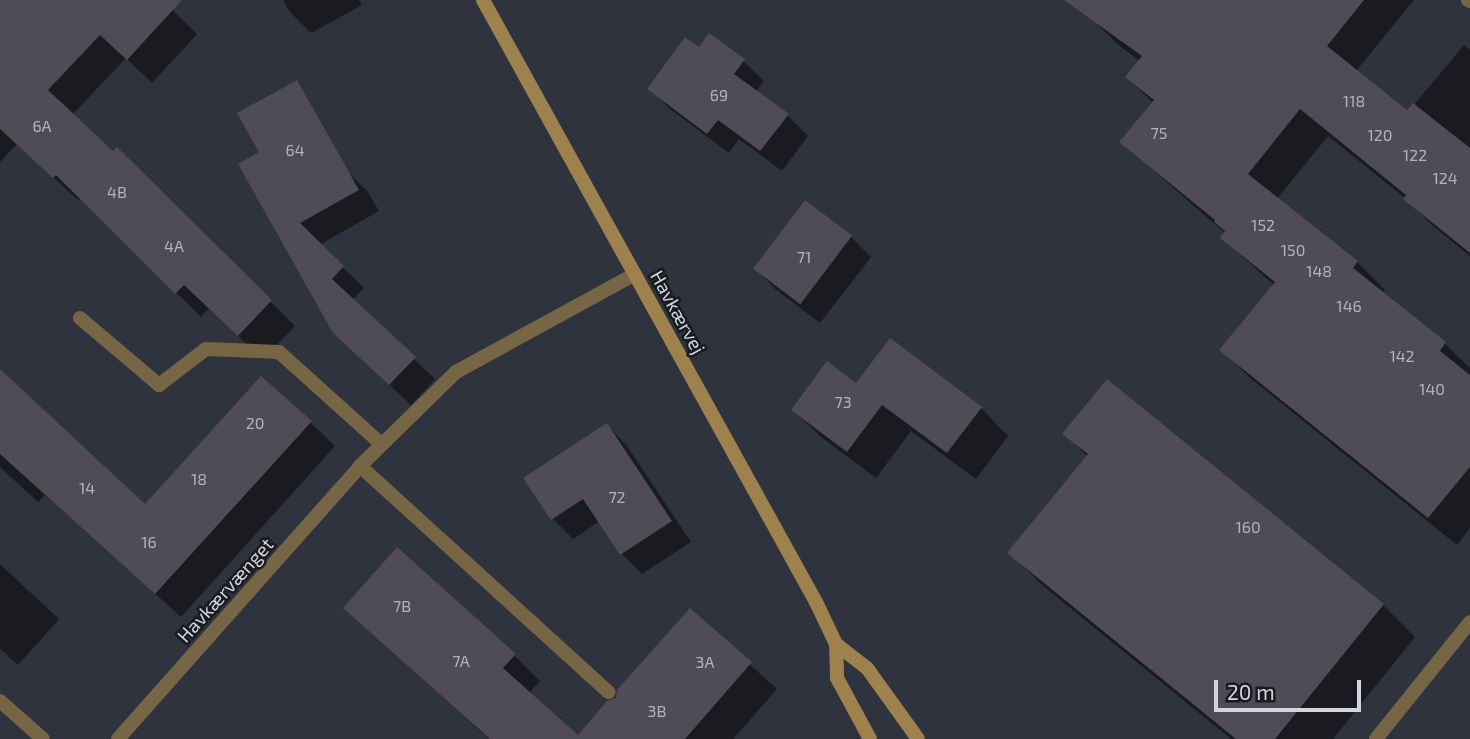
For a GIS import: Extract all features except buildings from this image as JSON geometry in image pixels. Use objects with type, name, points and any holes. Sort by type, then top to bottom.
[{"type":"street","name":"Havkærvej","points":[[483,0],[816,602],[836,645],[837,678],[870,739]]},
{"type":"street","name":"Havkærvænget","points":[[118,739],[360,466],[456,372],[635,274]]},
{"type":"street","points":[[80,318],[159,384],[206,349],[279,352],[381,444]]},
{"type":"street","points":[[360,466],[608,692]]},
{"type":"street","points":[[1376,739],[1470,622]]},
{"type":"street","name":"Havkærvej","points":[[836,645],[867,668],[918,739]]},
{"type":"street","points":[[0,701],[43,739]]}]
